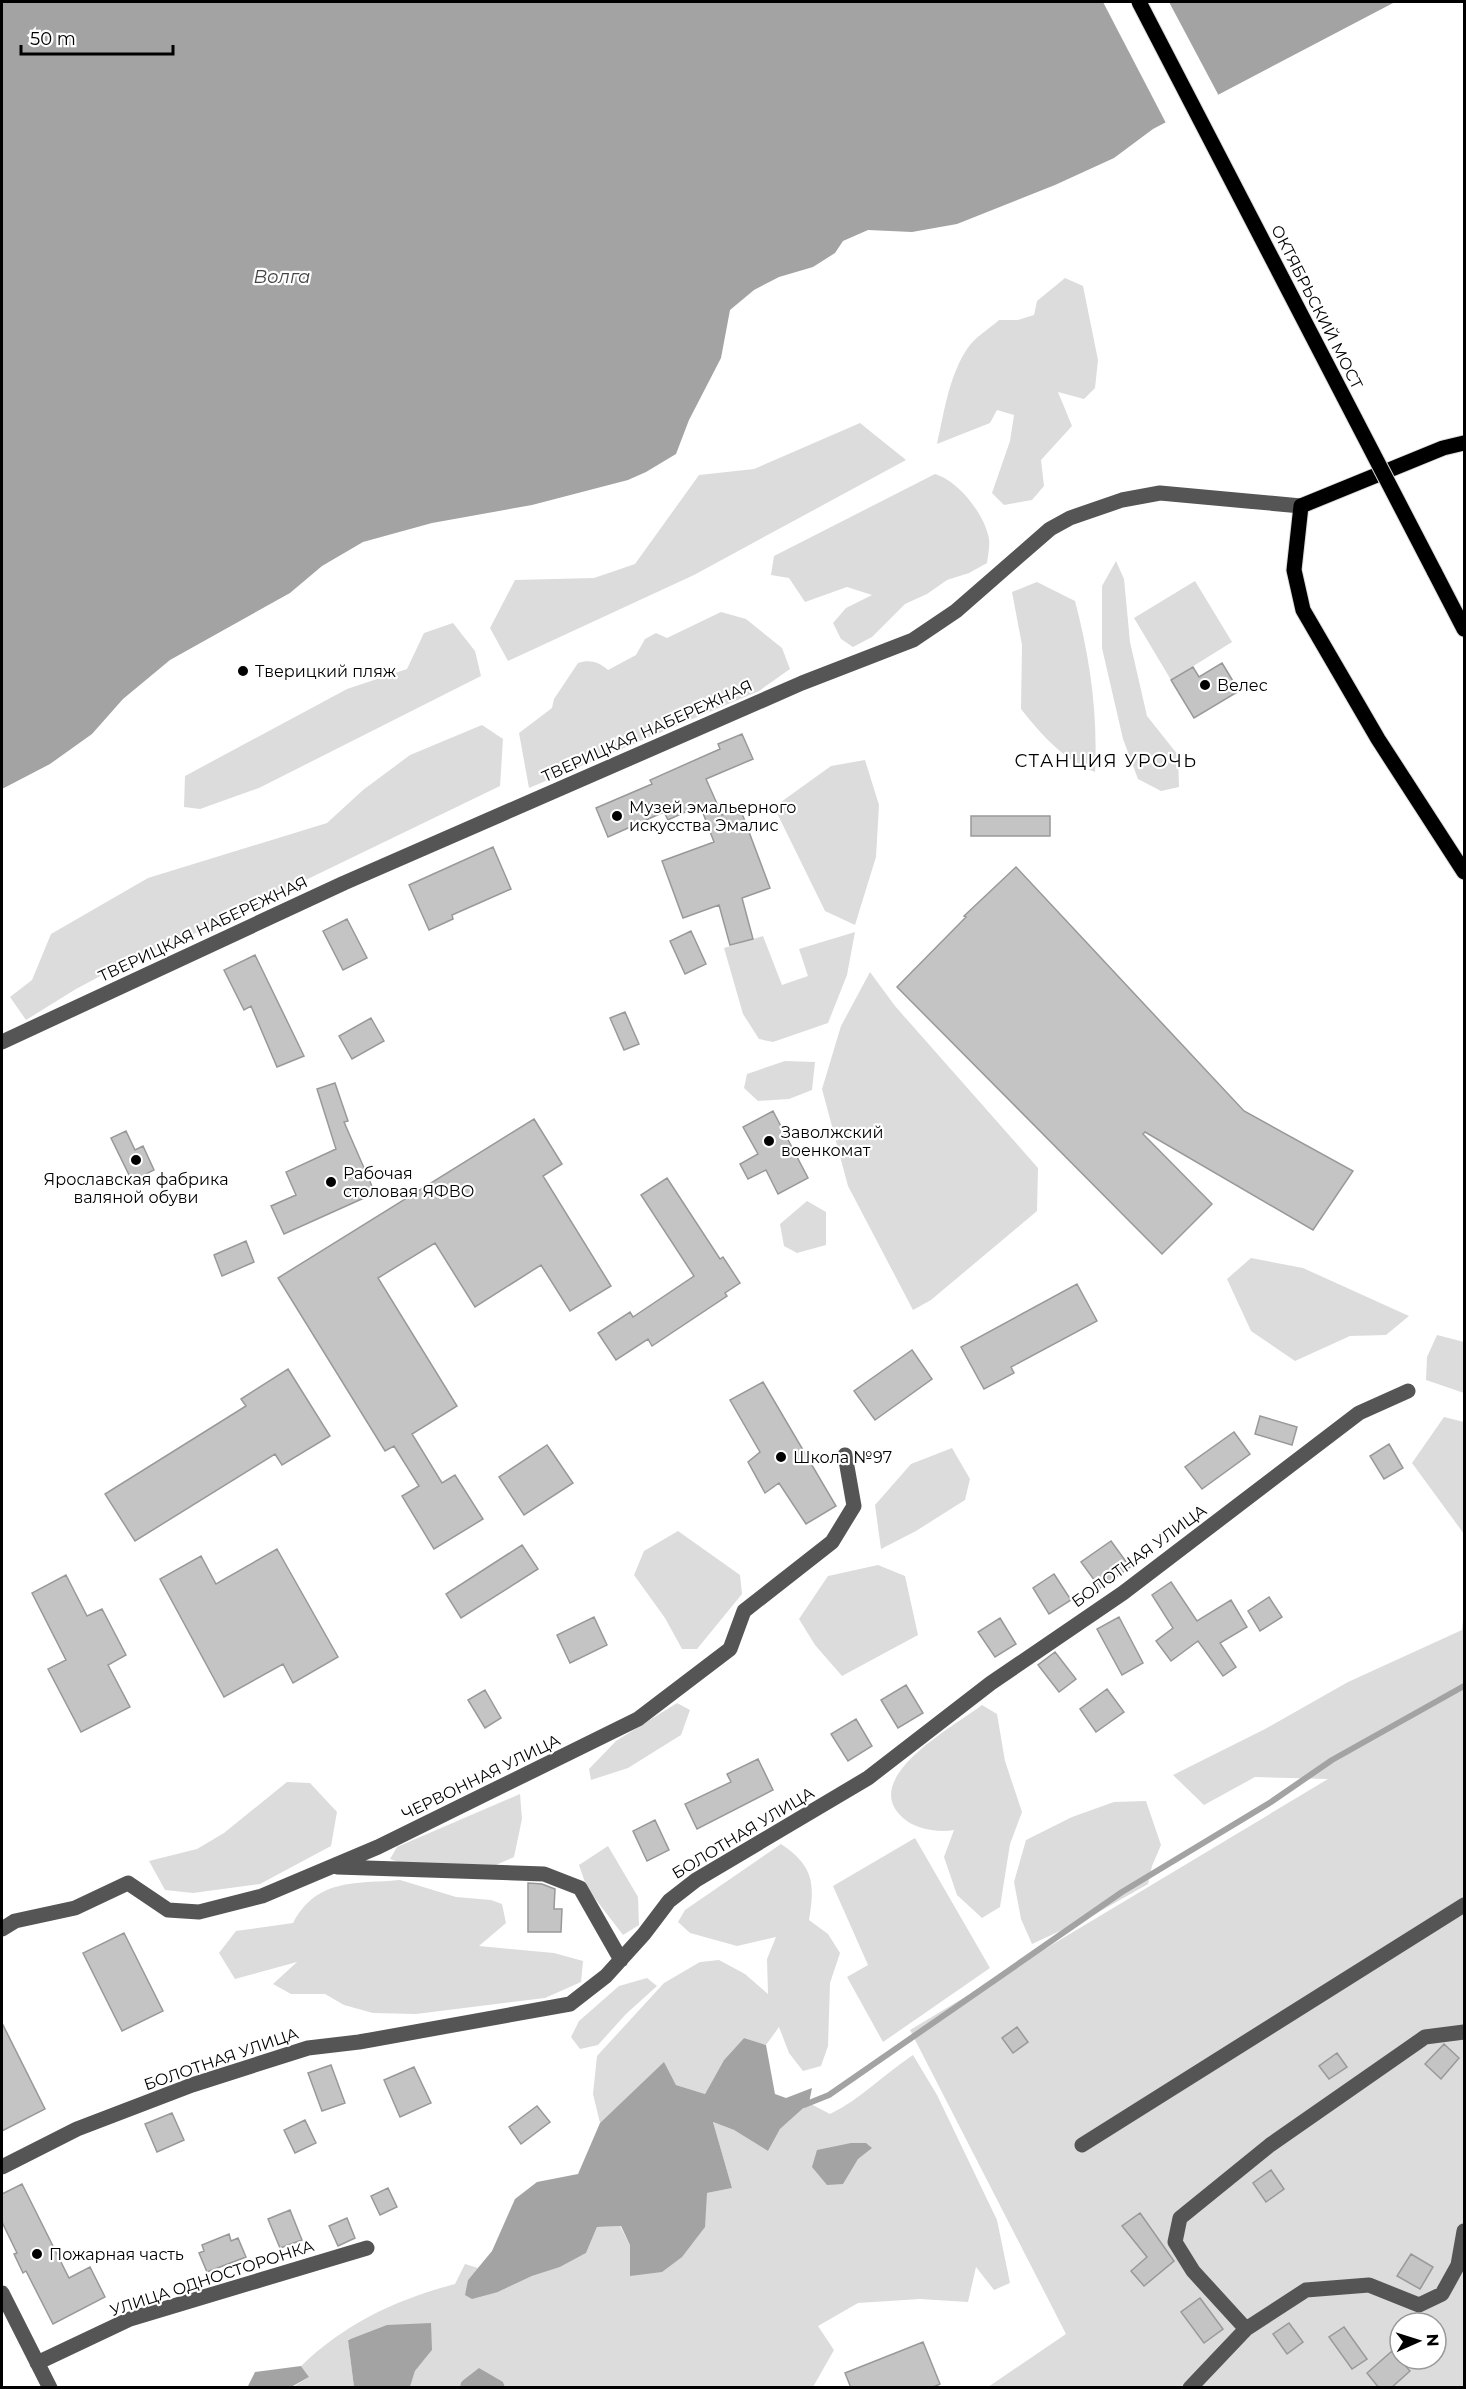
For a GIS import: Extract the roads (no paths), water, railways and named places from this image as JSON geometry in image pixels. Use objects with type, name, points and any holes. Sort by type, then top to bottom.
[{"type":"main road","name":"ОКТЯБРЬСКИЙ МОСТ","points":[[1139,2],[1464,629]]},
{"type":"main road","points":[[1464,443],[1443,448],[1301,506],[1294,570],[1303,610],[1378,740],[1464,872]]},
{"type":"street","name":"ТВЕРИЦКАЯ НАБЕРЕЖНАЯ","points":[[2,1042],[344,883],[802,683],[913,640],[956,611],[1050,529],[1070,518],[1122,500],[1160,493],[1301,506]]},
{"type":"street","name":"БОЛОТНАЯ УЛИЦА","points":[[2,2167],[77,2129],[192,2085],[308,2048],[359,2042],[570,2004],[606,1976],[669,1901],[696,1880],[868,1778],[991,1683],[1123,1593],[1359,1413],[1408,1391]]},
{"type":"street","name":"ЧЕРВОННАЯ УЛИЦА","points":[[2,1929],[15,1922],[75,1908],[128,1883],[168,1910],[199,1912],[262,1896],[378,1847],[638,1719],[730,1649],[744,1611],[832,1542],[854,1506],[844,1455]]},
{"type":"street","points":[[332,1867],[544,1874],[580,1887],[621,1960]]},
{"type":"street","points":[[1082,2145],[1464,1905]]},
{"type":"street","points":[[1246,2329],[1193,2271],[1175,2242],[1180,2218],[1270,2145],[1425,2037],[1464,2032]]},
{"type":"street","points":[[1190,2388],[1246,2329],[1306,2290],[1369,2285],[1419,2305],[1442,2294],[1458,2265],[1464,2231]]},
{"type":"street","name":"УЛИЦА ОДНОСТОРОНКА","points":[[37,2363],[130,2319],[367,2248]]},
{"type":"street","points":[[2,2294],[37,2363],[44,2386]]},
{"type":"water","name":"Волга","points":[[2,2],[1395,2],[1153,129],[1114,158],[1055,185],[957,224],[912,232],[868,230],[843,241],[835,253],[813,267],[779,277],[754,290],[730,310],[721,358],[689,420],[676,454],[628,480],[532,505],[432,523],[363,542],[322,566],[290,593],[170,660],[123,699],[92,734],[50,764],[2,789]]},
{"type":"water","points":[[744,2038],[766,2045],[775,2094],[786,2098],[812,2088],[809,2103],[780,2129],[768,2151],[734,2130],[713,2122],[732,2188],[707,2193],[705,2227],[682,2257],[662,2272],[630,2276],[630,2245],[621,2226],[597,2227],[586,2253],[560,2267],[532,2276],[498,2292],[472,2299],[465,2295],[468,2280],[492,2251],[515,2199],[537,2182],[578,2174],[600,2123],[664,2062],[676,2085],[705,2094],[724,2060]]},
{"type":"water","points":[[851,2143],[866,2143],[872,2148],[858,2159],[843,2184],[827,2185],[812,2167],[817,2150]]},
{"type":"water","points":[[431,2323],[432,2350],[415,2371],[410,2387],[354,2387],[348,2340],[387,2325]]},
{"type":"water","points":[[301,2366],[309,2377],[291,2387],[248,2386],[255,2372]]},
{"type":"water","points":[[479,2368],[503,2382],[505,2387],[460,2387],[461,2382]]},
{"type":"waterway","points":[[804,2105],[829,2095],[1122,1892],[1271,1802],[1332,1760],[1464,1686]]},
{"type":"place","name":"Тверицкий пляж","points":[[243,671]]},
{"type":"place","name":"Велес","points":[[1205,685]]},
{"type":"place","name":"Музей эмальерного искусства Эмалис","points":[[617,816]]},
{"type":"place","name":"Заволжский военкомат","points":[[769,1141]]},
{"type":"place","name":"Ярославская фабрика валяной обуви","points":[[136,1160]]},
{"type":"place","name":"Рабочая столовая ЯФВО","points":[[331,1182]]},
{"type":"place","name":"Школа №97","points":[[781,1457]]},
{"type":"place","name":"Пожарная часть","points":[[37,2254]]},
{"type":"district","name":"СТАНЦИЯ УРОЧЬ","points":[[1106,761]]}]
